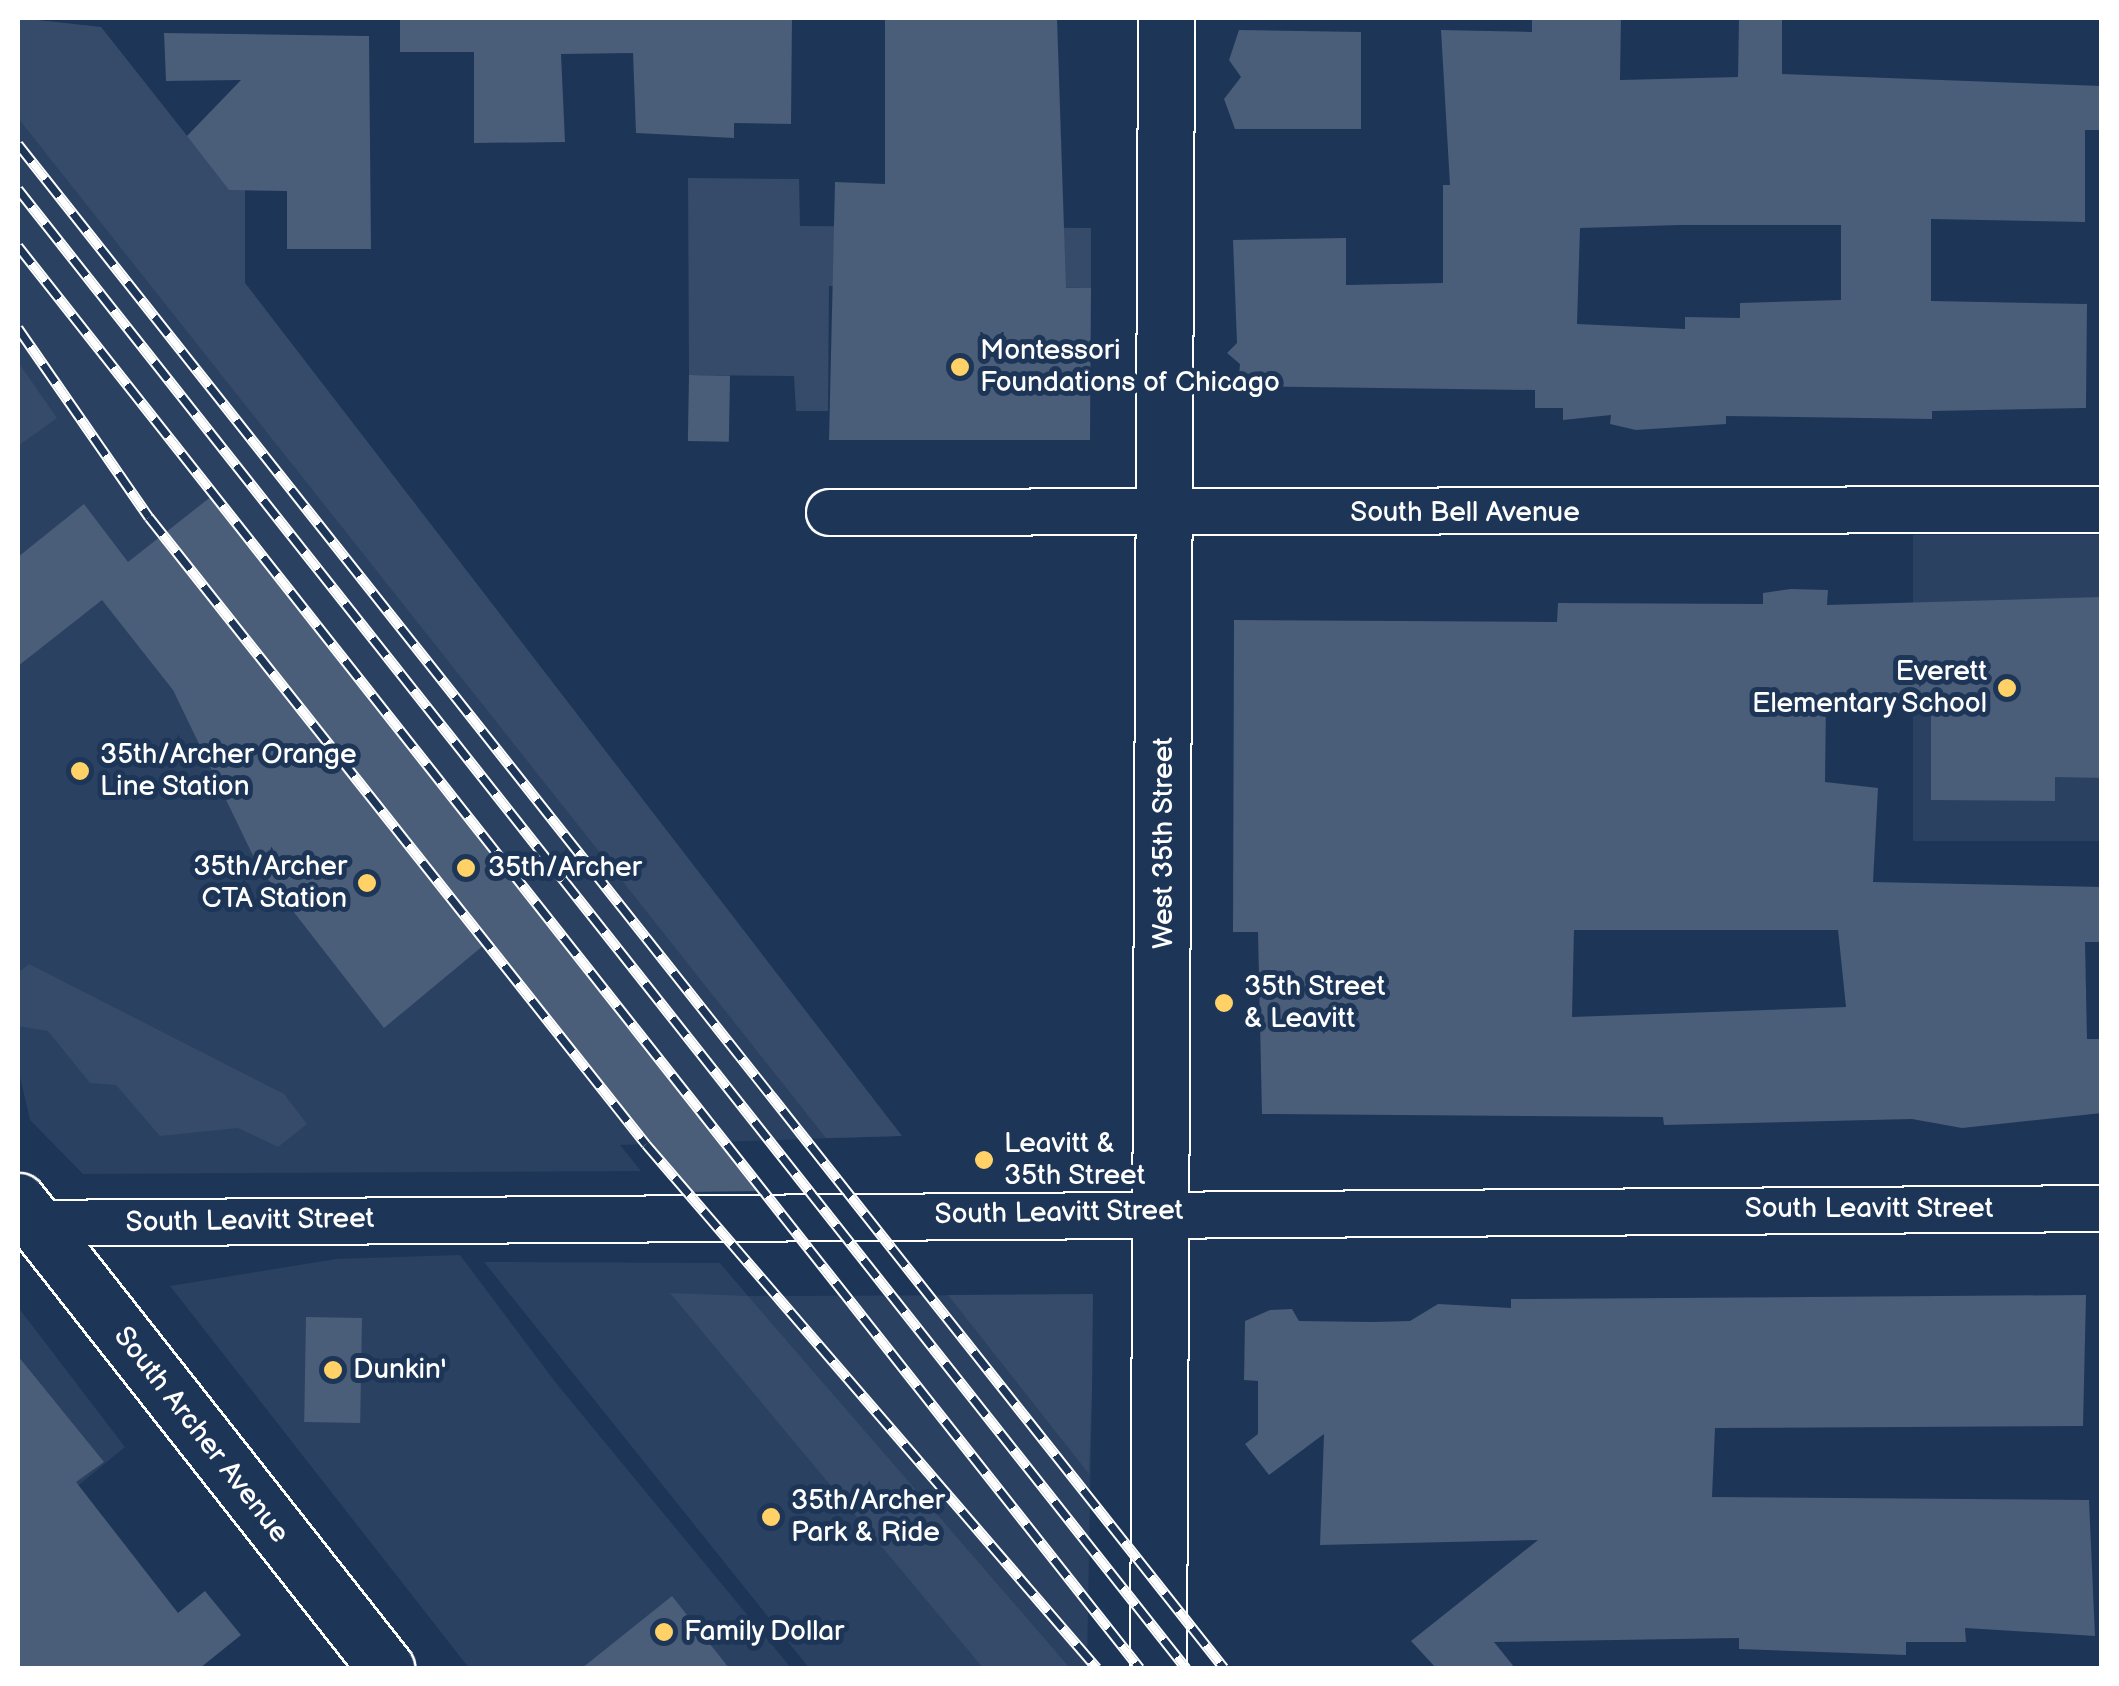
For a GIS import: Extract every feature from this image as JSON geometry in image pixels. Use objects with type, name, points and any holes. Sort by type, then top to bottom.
[{"type":"main road","name":"West 35th Street","points":[[1158,1668],[1166,18]]},
{"type":"main road","name":"South Archer Avenue","points":[[23,1216],[386,1668]]},
{"type":"street","name":"South Bell Avenue","points":[[829,512],[1166,515],[2102,509]]},
{"type":"street","name":"South Leavitt Street","points":[[23,1216],[2102,1208]]},
{"type":"shaded area","points":[[18,18],[101,27],[229,189],[245,190],[245,283],[902,1136],[620,1145],[641,1171],[83,1174],[30,1120],[18,1068]]},
{"type":"shaded area","points":[[18,18],[101,27],[229,189],[245,190],[245,283],[902,1136],[826,1138],[18,118]]},
{"type":"shaded area","points":[[688,178],[799,179],[800,226],[1091,228],[1091,288],[829,286],[828,411],[796,411],[794,376],[689,375]]},
{"type":"shaded area","points":[[18,362],[57,418],[18,446]]},
{"type":"shaded area","name":"Everett Elementary School","points":[[1913,535],[2101,535],[2101,841],[1913,841]]},
{"type":"shaded area","points":[[29,964],[284,1094],[307,1124],[278,1147],[238,1128],[160,1136],[116,1085],[90,1083],[48,1031],[18,1026],[18,973]]},
{"type":"shaded area","points":[[460,1255],[556,1383],[791,1668],[469,1668],[170,1286],[336,1259]]},
{"type":"shaded area","points":[[484,1262],[720,1263],[748,1296],[1040,1295],[1092,1389],[1087,1668],[809,1668]]},
{"type":"shaded area","points":[[670,1293],[748,1296],[1070,1668],[983,1668]]},
{"type":"shaded area","points":[[1093,1294],[1092,1389],[1089,1474],[948,1295]]},
{"type":"shaded area","points":[[18,1307],[125,1447],[18,1535]]},
{"type":"building","points":[[400,18],[792,18],[791,124],[734,123],[734,138],[636,133],[633,53],[561,54],[565,142],[474,143],[474,52],[400,52]]},
{"type":"building","points":[[885,18],[1057,18],[1066,288],[1091,288],[1090,440],[829,440],[835,182],[885,184]]},
{"type":"building","points":[[1532,18],[1621,18],[1620,80],[1738,77],[1739,18],[1782,18],[1782,74],[2102,86],[2102,130],[2085,130],[2085,222],[1931,219],[1931,301],[2087,304],[2086,408],[1932,411],[1932,419],[1726,416],[1726,424],[1636,430],[1610,424],[1611,415],[1563,420],[1563,408],[1535,408],[1535,390],[1238,386],[1240,364],[1227,353],[1237,343],[1233,240],[1346,238],[1346,285],[1443,283],[1443,185],[1450,185],[1441,30],[1532,32]],"holes":[[[1841,225],[1841,300],[1740,303],[1740,318],[1685,317],[1685,329],[1577,324],[1580,228]]]},
{"type":"building","points":[[1239,30],[1361,32],[1361,129],[1235,129],[1224,99],[1241,77],[1229,60]]},
{"type":"building","points":[[164,33],[369,36],[371,249],[287,249],[287,191],[229,190],[187,136],[241,80],[166,81]]},
{"type":"building","points":[[689,375],[730,376],[729,442],[688,441]]},
{"type":"building","points":[[217,492],[769,1191],[680,1192],[484,945],[384,1028],[258,866],[173,690],[102,600],[18,666],[18,557],[84,504],[128,562]]},
{"type":"building","points":[[1828,590],[1827,605],[2102,597],[2102,778],[2055,777],[2055,801],[1931,800],[1931,700],[1826,702],[1825,782],[1878,788],[1873,882],[2102,887],[2102,942],[2085,942],[2087,1039],[2102,1039],[2102,1113],[1962,1128],[1912,1119],[1664,1125],[1663,1117],[1262,1114],[1258,932],[1233,932],[1234,620],[1557,622],[1558,603],[1763,604],[1763,593]],"holes":[[[1574,930],[1838,930],[1846,1007],[1572,1017]]]},
{"type":"building","points":[[2086,1295],[2083,1426],[1715,1428],[1712,1497],[2089,1500],[2095,1636],[1965,1628],[1966,1642],[1906,1642],[1906,1655],[1739,1649],[1739,1638],[1494,1642],[1515,1668],[1436,1668],[1411,1641],[1538,1540],[1320,1545],[1324,1434],[1269,1475],[1245,1444],[1258,1434],[1258,1381],[1244,1380],[1245,1321],[1270,1310],[1292,1309],[1299,1321],[1373,1322],[1410,1321],[1438,1304],[1511,1308],[1511,1299]]},
{"type":"building","name":"Dunkin'","points":[[306,1317],[362,1318],[360,1423],[304,1422]]},
{"type":"building","points":[[18,1356],[104,1462],[76,1482],[178,1613],[205,1591],[241,1635],[200,1668],[18,1668]]},
{"type":"building","name":"Family Dollar","points":[[672,1596],[729,1668],[582,1668]]},
{"type":"railway","points":[[18,144],[1224,1668]]},
{"type":"railway","points":[[18,189],[1186,1668]]},
{"type":"railway","points":[[18,246],[1140,1668]]},
{"type":"railway","points":[[18,328],[149,517],[646,1144],[1097,1668]]},
{"type":"place","name":"Montessori Foundations of Chicago","points":[[960,367]]},
{"type":"place","name":"Everett Elementary School","points":[[2007,688]]},
{"type":"place","name":"35th/Archer Orange Line Station","points":[[80,771]]},
{"type":"place","name":"35th/Archer","points":[[466,868]]},
{"type":"place","name":"35th/Archer CTA Station","points":[[367,883]]},
{"type":"place","name":"35th Street & Leavitt","points":[[1224,1003]]},
{"type":"place","name":"Leavitt & 35th Street","points":[[984,1160]]},
{"type":"place","name":"Dunkin'","points":[[333,1370]]},
{"type":"place","name":"35th/Archer Park & Ride","points":[[771,1517]]},
{"type":"place","name":"Family Dollar","points":[[664,1632]]}]
